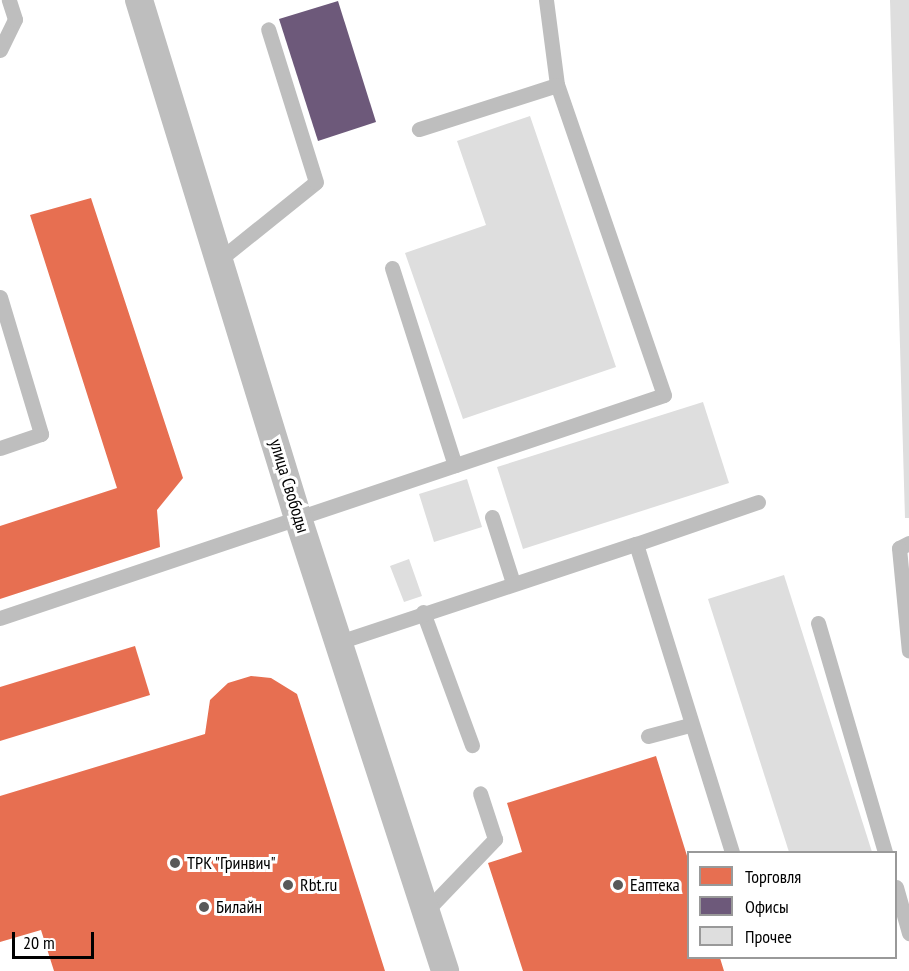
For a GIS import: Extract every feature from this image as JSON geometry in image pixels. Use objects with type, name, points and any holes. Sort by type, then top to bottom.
[{"type":"street","name":"улица Свободы","points":[[139,0],[298,518],[445,971]]},
{"type":"lane","points":[[0,51],[15,19],[9,0]]},
{"type":"lane","points":[[0,618],[664,395],[557,85],[546,0]]},
{"type":"lane","points":[[219,260],[316,182],[268,29]]},
{"type":"lane","points":[[419,129],[557,85]]},
{"type":"lane","points":[[392,267],[455,465]]},
{"type":"lane","points":[[0,297],[41,434],[0,448]]},
{"type":"lane","points":[[339,642],[423,612],[636,544],[758,502]]},
{"type":"lane","points":[[492,517],[513,583]]},
{"type":"lane","points":[[909,543],[898,548],[909,651]]},
{"type":"lane","points":[[636,544],[690,725],[732,851]]},
{"type":"lane","points":[[423,612],[472,745]]},
{"type":"lane","points":[[818,623],[885,851]]},
{"type":"lane","points":[[648,736],[690,725]]},
{"type":"lane","points":[[426,911],[495,839],[480,793]]},
{"type":"lane","points":[[897,891],[909,933]]},
{"type":"building: Торговля","points":[[91,198],[183,478],[157,510],[160,547],[0,599],[0,526],[117,488],[30,215]]},
{"type":"building: Торговля","points":[[135,646],[150,695],[0,741],[0,687]]},
{"type":"building: Торговля","name":"ТРК \"Гринвич\"","points":[[251,676],[271,678],[297,694],[385,971],[54,971],[41,930],[0,942],[0,796],[205,734],[210,700],[228,683]]},
{"type":"building: Торговля","points":[[656,756],[687,856],[687,959],[720,959],[724,971],[523,971],[488,863],[522,852],[507,803]]},
{"type":"building: Офисы","points":[[338,1],[376,122],[318,141],[279,19]]},
{"type":"building: Прочее","points":[[890,0],[909,0],[909,518],[905,518]]},
{"type":"building: Прочее","points":[[530,116],[616,367],[463,419],[405,253],[486,225],[457,141]]},
{"type":"building: Прочее","points":[[703,402],[729,483],[523,549],[497,467]]},
{"type":"building: Прочее","points":[[467,479],[482,527],[434,542],[419,494]]},
{"type":"building: Прочее","points":[[409,559],[422,596],[404,602],[390,566]]},
{"type":"building: Прочее","points":[[784,575],[872,851],[789,851],[708,599]]},
{"type":"place","name":"ТРК \"Гринвич\"","points":[[175,863]]},
{"type":"place","name":"Rbt.ru","points":[[288,885]]},
{"type":"place","name":"Еаптека","points":[[618,885]]},
{"type":"place","name":"Билайн","points":[[204,907]]}]
